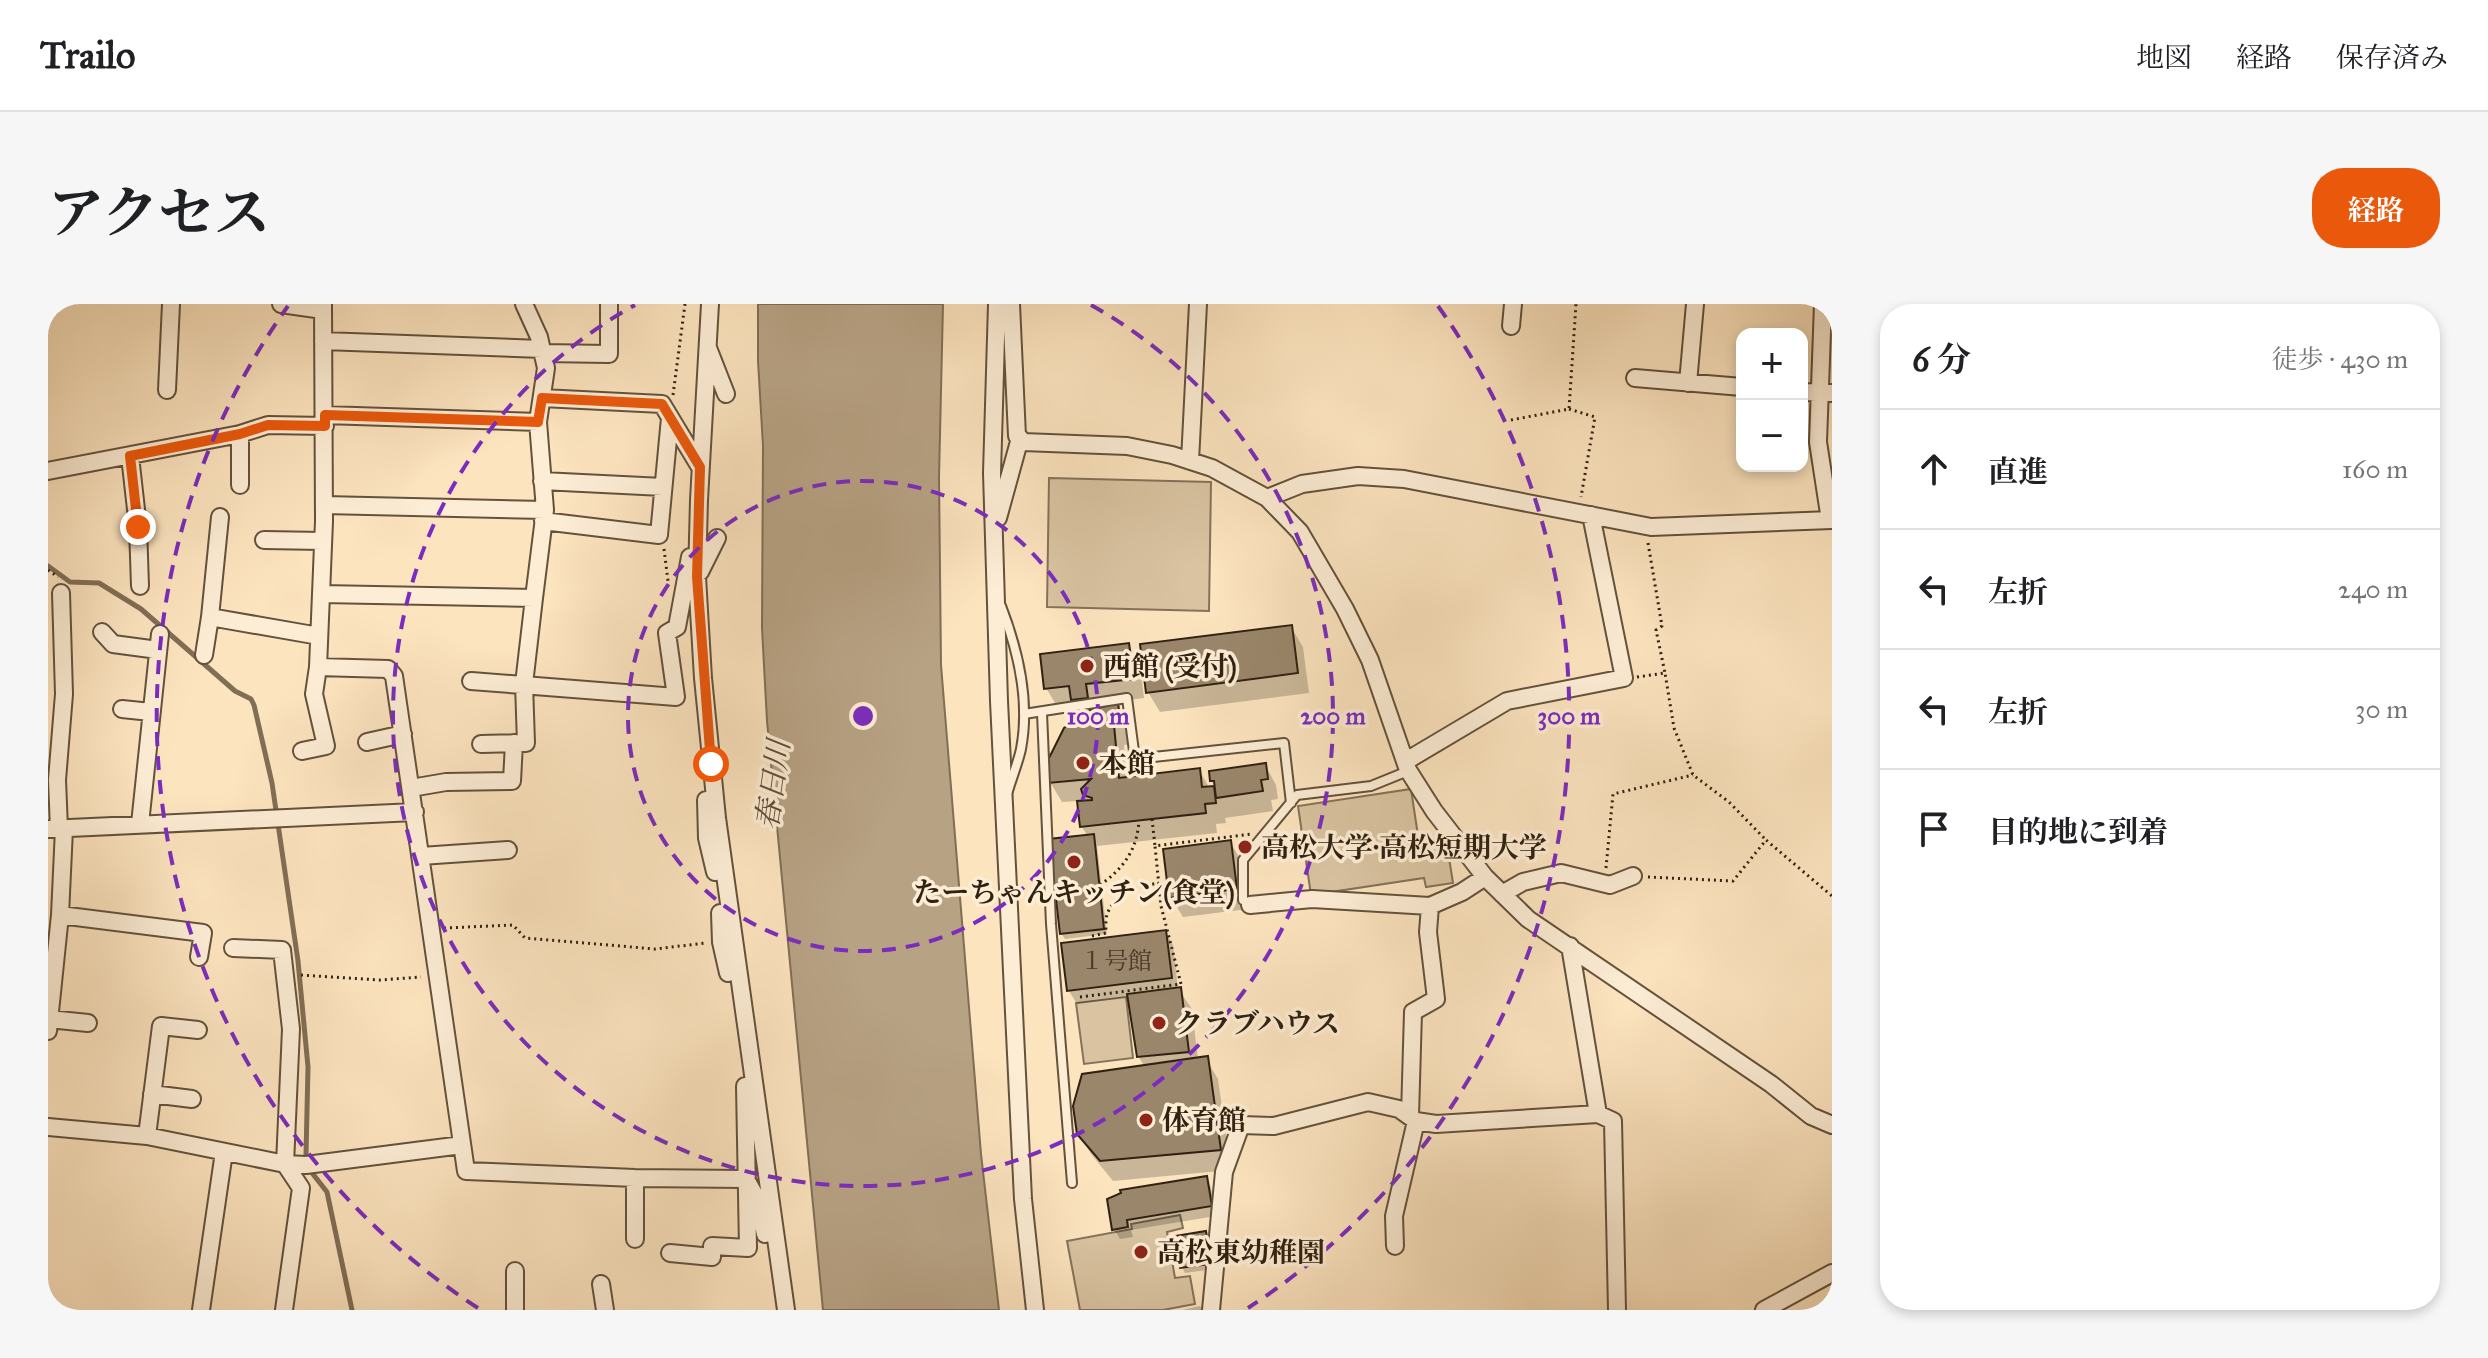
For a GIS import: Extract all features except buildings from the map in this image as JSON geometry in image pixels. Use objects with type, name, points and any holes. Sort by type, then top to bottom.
[{"type":"street","points":[[167,390],[171,304]]},
{"type":"street","points":[[281,304],[323,307],[324,505],[318,667],[314,694],[326,746],[302,751]]},
{"type":"street","points":[[481,744],[526,743],[524,684],[544,515],[538,422],[546,368],[524,304]]},
{"type":"street","points":[[323,341],[609,354],[609,304]]},
{"type":"street","points":[[670,1253],[712,1257],[712,1246],[748,1248],[746,1092],[739,1009],[722,887],[697,577],[710,304]]},
{"type":"street","points":[[997,304],[992,473],[1003,805],[1023,1199],[1035,1310]]},
{"type":"street","points":[[1011,304],[1017,436],[1023,442],[1127,446],[1190,461],[1212,468],[1267,498],[1300,532],[1345,609],[1370,660],[1407,766],[1434,811],[1485,877],[1528,919],[1771,1084],[1811,1116],[1832,1125]]},
{"type":"street","points":[[1190,461],[1198,304]]},
{"type":"street","points":[[1511,326],[1513,304]]},
{"type":"street","points":[[1688,383],[1695,304]]},
{"type":"street","points":[[1267,498],[1302,484],[1358,476],[1404,479],[1645,525],[1831,520],[1818,442],[1817,393],[1826,340],[1823,304]]},
{"type":"street","points":[[706,343],[726,394]]},
{"type":"street","points":[[1635,378],[1736,387]]},
{"type":"street","points":[[542,398],[662,404],[700,467]]},
{"type":"street","points":[[324,505],[544,515],[659,535],[670,418]]},
{"type":"street","points":[[48,471],[240,434],[268,425],[325,420],[538,422]]},
{"type":"street","points":[[240,434],[240,485]]},
{"type":"street","points":[[994,534],[1020,438]]},
{"type":"street","points":[[130,456],[138,527],[140,586]]},
{"type":"street","points":[[542,481],[663,487]]},
{"type":"street","points":[[1407,766],[1507,701],[1624,678],[1585,514]]},
{"type":"street","points":[[204,655],[220,517]]},
{"type":"street","points":[[697,577],[717,538]]},
{"type":"street","points":[[264,540],[323,541]]},
{"type":"street","points":[[471,681],[676,697],[667,633],[677,627],[691,551],[698,547]]},
{"type":"street","points":[[48,1031],[60,915],[57,780],[64,694],[61,593]]},
{"type":"street","points":[[321,594],[534,598]]},
{"type":"street","points":[[210,617],[319,636]]},
{"type":"street","points":[[102,632],[113,644],[159,642],[140,824]]},
{"type":"street","points":[[318,667],[388,669],[394,676],[466,1171],[746,1179]]},
{"type":"street","points":[[122,709],[151,712]]},
{"type":"street","points":[[367,742],[403,734]]},
{"type":"street","points":[[411,788],[446,782],[512,781],[514,743]]},
{"type":"street","points":[[57,829],[415,812]]},
{"type":"street","points":[[421,856],[508,850]]},
{"type":"street","points":[[1502,894],[1523,882],[1561,873],[1610,885],[1633,876]]},
{"type":"street","points":[[1247,903],[1312,899],[1430,906],[1462,892],[1485,877]]},
{"type":"street","points":[[722,887],[721,942],[747,1041],[784,1310]]},
{"type":"street","points":[[1395,1246],[1394,1216],[1413,1118],[1413,1012],[1436,999],[1428,932],[1430,906]]},
{"type":"street","points":[[60,915],[203,933],[199,957]]},
{"type":"street","points":[[1570,946],[1598,1114]]},
{"type":"street","points":[[233,948],[282,950],[291,1029],[285,1164],[301,1188],[284,1310]]},
{"type":"street","points":[[49,1019],[88,1023]]},
{"type":"street","points":[[147,1136],[161,1026],[198,1030]]},
{"type":"street","points":[[743,1060],[747,1041]]},
{"type":"street","points":[[152,1094],[192,1099]]},
{"type":"street","points":[[1211,1310],[1224,1172],[1241,1125],[1274,1126],[1368,1102],[1399,1109],[1413,1118],[1436,1124],[1598,1114],[1613,1121],[1617,1310]]},
{"type":"street","points":[[48,1127],[147,1136],[285,1164],[306,1165],[462,1145]]},
{"type":"street","points":[[201,1310],[224,1152]]},
{"type":"street","points":[[635,1178],[635,1239]]},
{"type":"street","points":[[746,1179],[758,1201],[772,1265],[782,1284]]},
{"type":"street","points":[[515,1271],[515,1310]]},
{"type":"street","points":[[1764,1310],[1832,1273]]},
{"type":"street","points":[[601,1284],[605,1310]]},
{"type":"lane","points":[[995,590],[1015,642],[1024,714],[1021,748],[1003,805]]},
{"type":"lane","points":[[1024,714],[1127,698],[1135,759],[1284,743],[1291,803]]},
{"type":"lane","points":[[1042,713],[1051,924],[1072,1183]]},
{"type":"lane","points":[[1247,903],[1243,860],[1297,795],[1371,786],[1407,766]]},
{"type":"path","points":[[670,418],[685,304]]},
{"type":"path","points":[[1569,409],[1576,304]]},
{"type":"path","points":[[1511,420],[1569,409],[1595,417],[1585,514]]},
{"type":"path","points":[[1645,525],[1662,626],[1656,630],[1674,728],[1693,775],[1729,802],[1766,840],[1832,896]]},
{"type":"path","points":[[659,535],[662,538],[669,593]]},
{"type":"path","points":[[1624,678],[1665,673]]},
{"type":"path","points":[[1605,884],[1613,794],[1693,775]]},
{"type":"path","points":[[1080,997],[1181,984],[1161,906],[1152,819]]},
{"type":"path","points":[[1100,885],[1113,876],[1133,851],[1139,821]]},
{"type":"path","points":[[1155,846],[1266,832]]},
{"type":"path","points":[[1633,876],[1733,881],[1766,840]]},
{"type":"path","points":[[1092,936],[1106,933],[1108,912],[1122,896],[1135,887],[1159,883]]},
{"type":"path","points":[[430,929],[513,925],[525,938],[655,949],[721,942]]},
{"type":"path","points":[[305,976],[380,980],[436,976]]},
{"type":"shaded area","points":[[758,304],[943,304],[939,478],[941,665],[981,1154],[999,1310],[823,1310],[767,721],[762,628],[763,446]]},
{"type":"shaded area","points":[[1049,478],[1211,482],[1209,611],[1047,607]]},
{"type":"shaded area","points":[[1411,789],[1420,849],[1447,845],[1453,883],[1426,887],[1424,878],[1311,895],[1298,806]]},
{"type":"shaded area","points":[[1126,997],[1133,1058],[1084,1064],[1076,1003]]},
{"type":"shaded area","points":[[1180,1215],[1183,1228],[1167,1232],[1175,1278],[1190,1276],[1195,1304],[1163,1310],[1080,1310],[1067,1241],[1132,1229],[1131,1224]]},
{"type":"waterway","points":[[48,566],[70,582],[99,583],[141,609],[235,691],[251,699],[254,705],[272,783],[298,961],[308,1067],[306,1155]]},
{"type":"waterway","points":[[309,1169],[327,1192],[352,1310]]},
{"type":"place","name":"西館 (受付)","points":[[1087,666]]},
{"type":"place","name":"本館","points":[[1083,763]]},
{"type":"place","name":"高松大学·高松短期大学","points":[[1245,847]]},
{"type":"place","name":"たーちゃんキッチン(食堂)","points":[[1074,862]]},
{"type":"place","name":"クラブハウス","points":[[1159,1023]]},
{"type":"place","name":"体育館","points":[[1146,1120]]},
{"type":"place","name":"高松東幼稚園","points":[[1141,1252]]},
{"type":"route","points":[[138,527],[130,456],[240,434],[268,425],[325,426],[325,415],[538,422],[542,398],[662,404],[700,467],[697,577],[711,764]]},
{"type":"water label","name":"春日川","points":[[773,785]]}]
